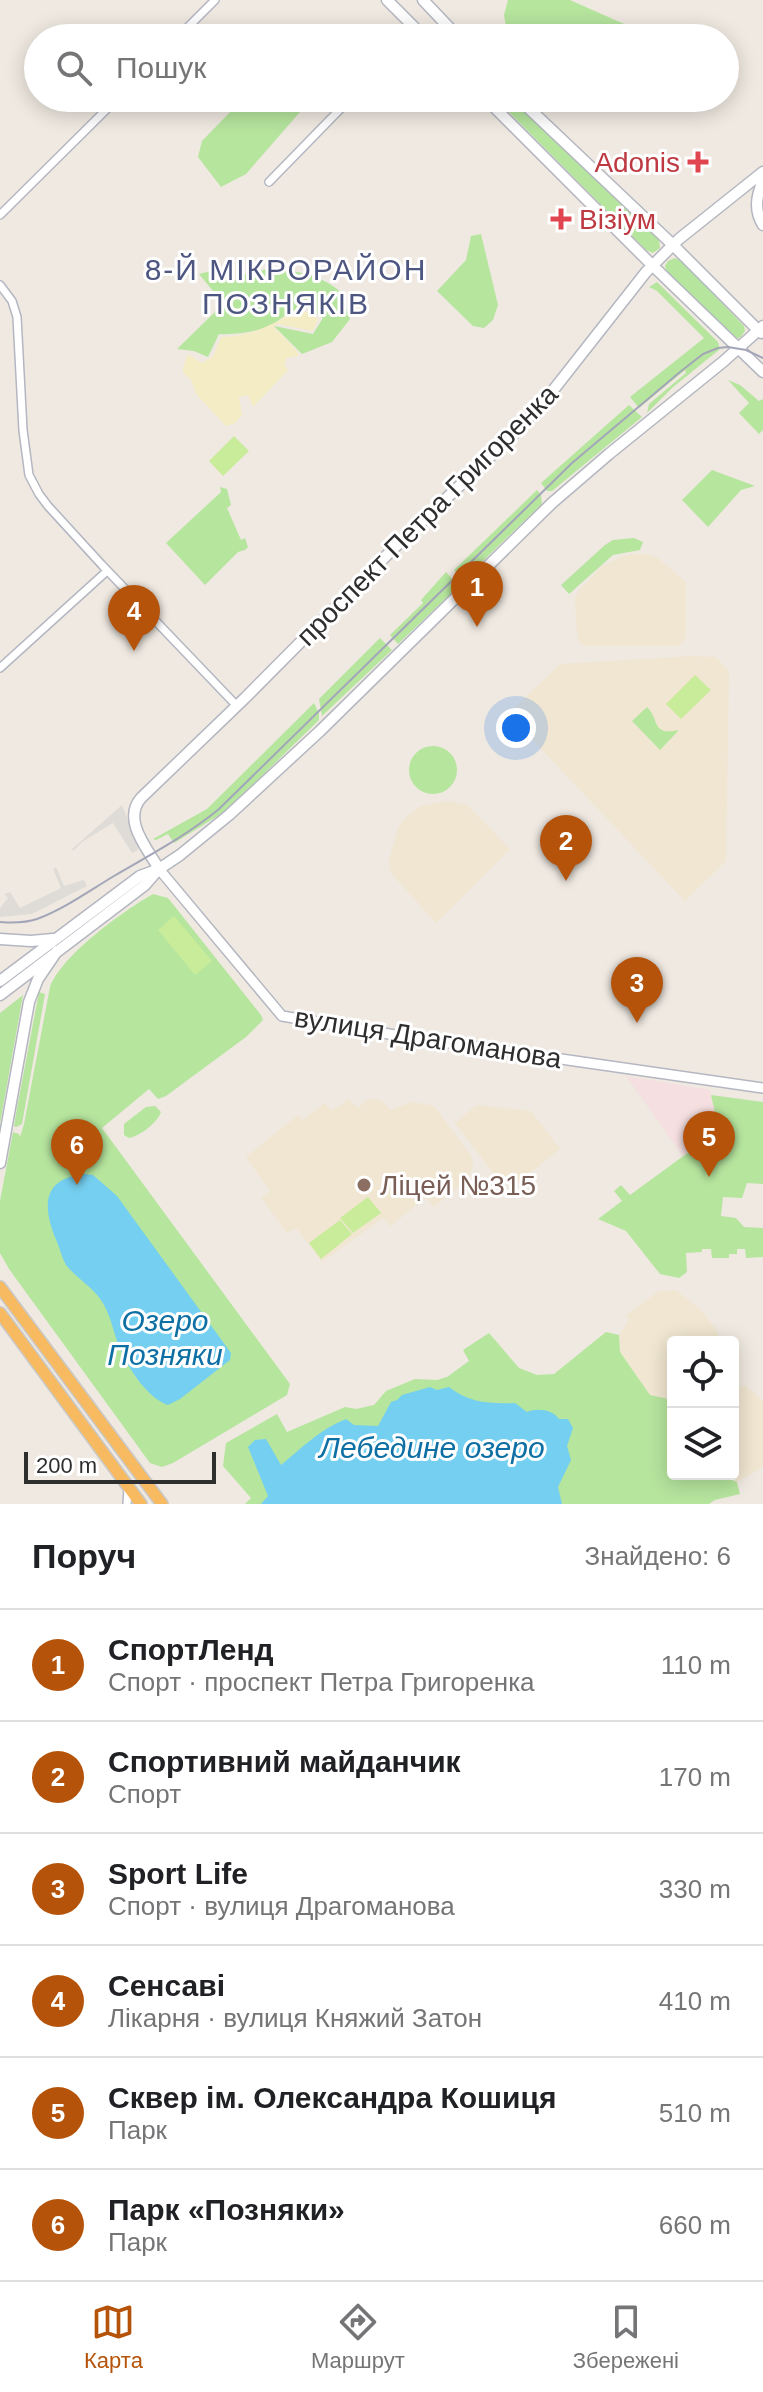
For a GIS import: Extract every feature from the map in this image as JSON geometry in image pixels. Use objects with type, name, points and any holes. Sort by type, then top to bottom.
[{"type":"highway","points":[[0,1287],[162,1504]]},
{"type":"highway","points":[[0,1313],[141,1504]]},
{"type":"main road","points":[[387,0],[407,24]]},
{"type":"main road","points":[[423,0],[446,24]]},
{"type":"main road","points":[[499,112],[763,372]]},
{"type":"main road","points":[[0,995],[145,885],[159,869],[221,822],[300,750],[552,503],[761,330],[533,112]]},
{"type":"main road","name":"проспект Петра Григоренка","points":[[159,869],[134,823],[135,805],[392,550],[514,434],[551,393],[652,265],[763,172]]},
{"type":"main road","points":[[763,181],[757,196],[757,209],[763,225]]},
{"type":"main road","points":[[0,981],[140,876],[159,869]]},
{"type":"main road","points":[[0,939],[55,939]]},
{"type":"main road","points":[[0,1163],[29,1002],[38,979],[57,951]]},
{"type":"street","points":[[191,24],[215,0]]},
{"type":"street","points":[[0,215],[104,112]]},
{"type":"street","points":[[269,182],[337,112]]},
{"type":"street","points":[[0,285],[14,307],[20,332],[23,430],[29,475],[48,506],[237,706]]},
{"type":"street","points":[[0,668],[107,571]]},
{"type":"street","name":"вулиця Драгоманова","points":[[159,869],[282,1016],[763,1088]]},
{"type":"street","points":[[127,1504],[128,1486]]},
{"type":"shaded area","points":[[633,554],[658,558],[686,582],[686,637],[678,646],[583,646],[578,640],[576,623],[575,598],[579,590],[601,567]]},
{"type":"shaded area","points":[[716,657],[729,671],[726,861],[685,901],[508,714],[560,664]]},
{"type":"shaded area","points":[[448,801],[467,805],[510,849],[436,923],[391,873],[389,861],[398,828],[407,816],[421,806]]},
{"type":"shaded area","points":[[122,805],[138,850],[132,853],[113,823],[73,851],[72,849]]},
{"type":"shaded area","points":[[56,867],[64,886],[84,880],[87,886],[32,914],[0,917],[0,908],[8,898],[4,894],[10,892],[20,908],[61,888],[53,869]]},
{"type":"shaded area","points":[[626,1076],[710,1090],[720,1130],[683,1156]]},
{"type":"shaded area","name":"Ліцей №315","points":[[349,1099],[358,1108],[368,1099],[381,1100],[390,1110],[413,1102],[434,1106],[472,1157],[473,1164],[469,1179],[434,1207],[426,1198],[390,1226],[383,1218],[322,1262],[296,1228],[287,1233],[261,1198],[270,1191],[246,1157],[298,1115],[303,1120],[325,1103],[332,1111]]},
{"type":"shaded area","points":[[477,1105],[531,1111],[560,1149],[516,1184],[501,1183],[455,1123]]},
{"type":"shaded area","points":[[676,1290],[702,1311],[719,1336],[667,1336],[667,1399],[650,1395],[620,1352],[619,1335],[629,1320],[626,1315],[659,1291]]},
{"type":"shaded area","points":[[745,1385],[763,1401],[763,1467],[737,1482],[732,1480],[739,1480],[739,1387]]},
{"type":"green space","points":[[508,0],[570,0],[624,24],[506,24],[504,15]]},
{"type":"green space","points":[[230,112],[300,112],[246,174],[221,187],[198,157],[202,141]]},
{"type":"green space","points":[[509,112],[526,112],[659,240],[660,248],[653,253],[646,250]]},
{"type":"green space","points":[[481,234],[498,305],[493,320],[484,328],[473,326],[437,291],[466,260],[471,236]]},
{"type":"green space","points":[[675,258],[682,261],[744,326],[745,331],[740,338],[733,338],[667,273],[665,266]]},
{"type":"green space","points":[[268,269],[310,275],[328,283],[345,296],[350,319],[332,342],[302,354],[274,326],[313,334],[323,318],[304,307],[263,328],[219,334],[208,357],[177,349],[215,312],[218,297],[199,274],[215,270],[232,282],[245,274]]},
{"type":"green space","points":[[657,282],[718,342],[720,349],[647,413],[649,404],[686,373],[685,370],[639,408],[630,397],[704,338],[657,291],[649,287]]},
{"type":"green space","points":[[728,380],[740,385],[759,401],[763,399],[763,430],[759,434],[739,413],[749,403]]},
{"type":"green space","points":[[629,405],[642,417],[552,491],[547,491],[541,483]]},
{"type":"green space","points":[[234,436],[249,451],[223,476],[209,461]]},
{"type":"green space","points":[[712,470],[755,486],[741,490],[708,527],[682,500]]},
{"type":"green space","points":[[220,487],[227,489],[231,505],[227,508],[241,540],[245,538],[248,547],[238,552],[205,585],[166,543],[221,492]]},
{"type":"green space","points":[[537,490],[542,504],[463,580],[454,570]]},
{"type":"green space","points":[[634,538],[643,542],[640,550],[613,555],[569,594],[561,585],[605,545],[613,540]]},
{"type":"green space","points":[[446,572],[459,586],[398,644],[390,635],[423,603],[421,600]]},
{"type":"green space","points":[[380,638],[392,650],[322,716],[319,699]]},
{"type":"green space","points":[[695,675],[711,690],[681,719],[666,704]]},
{"type":"green space","points":[[314,703],[319,720],[226,811],[174,843],[168,834],[153,839],[207,809]]},
{"type":"green space","points":[[647,707],[660,729],[679,730],[660,750],[632,721]]},
{"type":"green space","points":[[433,746],[450,753],[457,770],[450,787],[433,794],[416,787],[409,770],[416,753]]},
{"type":"green space","points":[[153,894],[168,898],[263,1020],[246,1037],[166,1096],[158,1099],[149,1089],[102,1128],[290,1384],[287,1395],[162,1467],[150,1463],[0,1253],[0,1201],[13,1132],[20,1137],[24,1124],[50,987],[80,948],[110,922]]},
{"type":"green space","points":[[174,916],[212,961],[195,975],[158,930]]},
{"type":"green space","points":[[39,992],[45,994],[22,1124],[16,1127],[17,1108]]},
{"type":"green space","points":[[23,995],[0,1124],[0,1013]]},
{"type":"green space","points":[[711,1095],[763,1102],[763,1184],[747,1183],[742,1198],[723,1197],[721,1216],[736,1218],[744,1227],[763,1228],[763,1257],[746,1258],[745,1249],[737,1249],[737,1254],[729,1254],[729,1258],[712,1258],[711,1249],[702,1249],[702,1252],[686,1253],[687,1272],[679,1278],[660,1274],[626,1231],[598,1219],[622,1201],[614,1191],[621,1185],[630,1195],[719,1130]]},
{"type":"green space","points":[[155,1106],[161,1112],[152,1125],[133,1137],[124,1135],[124,1124],[146,1107]]},
{"type":"green space","points":[[368,1197],[381,1213],[353,1233],[340,1218]]},
{"type":"green space","points":[[340,1220],[352,1234],[321,1259],[309,1243]]},
{"type":"green space","points":[[606,1332],[619,1335],[620,1352],[650,1395],[667,1399],[667,1480],[732,1480],[737,1482],[740,1494],[709,1504],[245,1504],[251,1498],[223,1466],[226,1443],[277,1414],[287,1432],[345,1407],[356,1409],[374,1405],[386,1391],[415,1379],[447,1377],[469,1361],[463,1350],[489,1333],[519,1368],[537,1375],[554,1374]]},
{"type":"sand","points":[[298,310],[318,319],[313,331],[278,324],[273,326],[298,352],[298,356],[286,358],[288,370],[253,407],[248,395],[239,397],[242,415],[235,423],[226,426],[196,394],[191,380],[183,373],[188,354],[202,363],[213,356],[221,337],[252,332]]},
{"type":"water","name":"Озеро Позняки","points":[[84,1174],[93,1175],[117,1196],[231,1353],[230,1360],[168,1405],[153,1396],[135,1375],[121,1351],[104,1305],[66,1265],[52,1230],[48,1207],[52,1189],[59,1182]]},
{"type":"water","name":"Лебедине озеро","points":[[430,1387],[437,1390],[449,1387],[472,1399],[489,1403],[515,1403],[527,1412],[544,1410],[559,1419],[568,1419],[573,1428],[567,1446],[571,1460],[558,1487],[562,1504],[261,1504],[268,1496],[248,1447],[255,1440],[266,1439],[281,1465],[337,1423],[346,1419],[354,1425],[378,1426],[391,1402],[402,1395]]},
{"type":"tram line","points":[[0,922],[28,921],[57,910],[206,819],[572,463],[680,372],[703,354],[718,348],[746,350],[763,358]]},
{"type":"place","name":"Adonis","points":[[698,162]]},
{"type":"place","name":"Візіум","points":[[561,219]]},
{"type":"place","name":"СпортЛенд","points":[[477,627]]},
{"type":"place","name":"Сенсаві","points":[[134,651]]},
{"type":"place","name":"Спортивний майданчик","points":[[566,881]]},
{"type":"place","name":"Sport Life","points":[[637,1023]]},
{"type":"place","name":"Сквер ім. Олександра Кошиця","points":[[709,1177]]},
{"type":"place","name":"Парк «Позняки»","points":[[77,1185]]},
{"type":"place","name":"Ліцей №315","points":[[364,1185]]},
{"type":"district","name":"8-Й МІКРОРАЙОН ПОЗНЯКІВ","points":[[286,286]]}]
